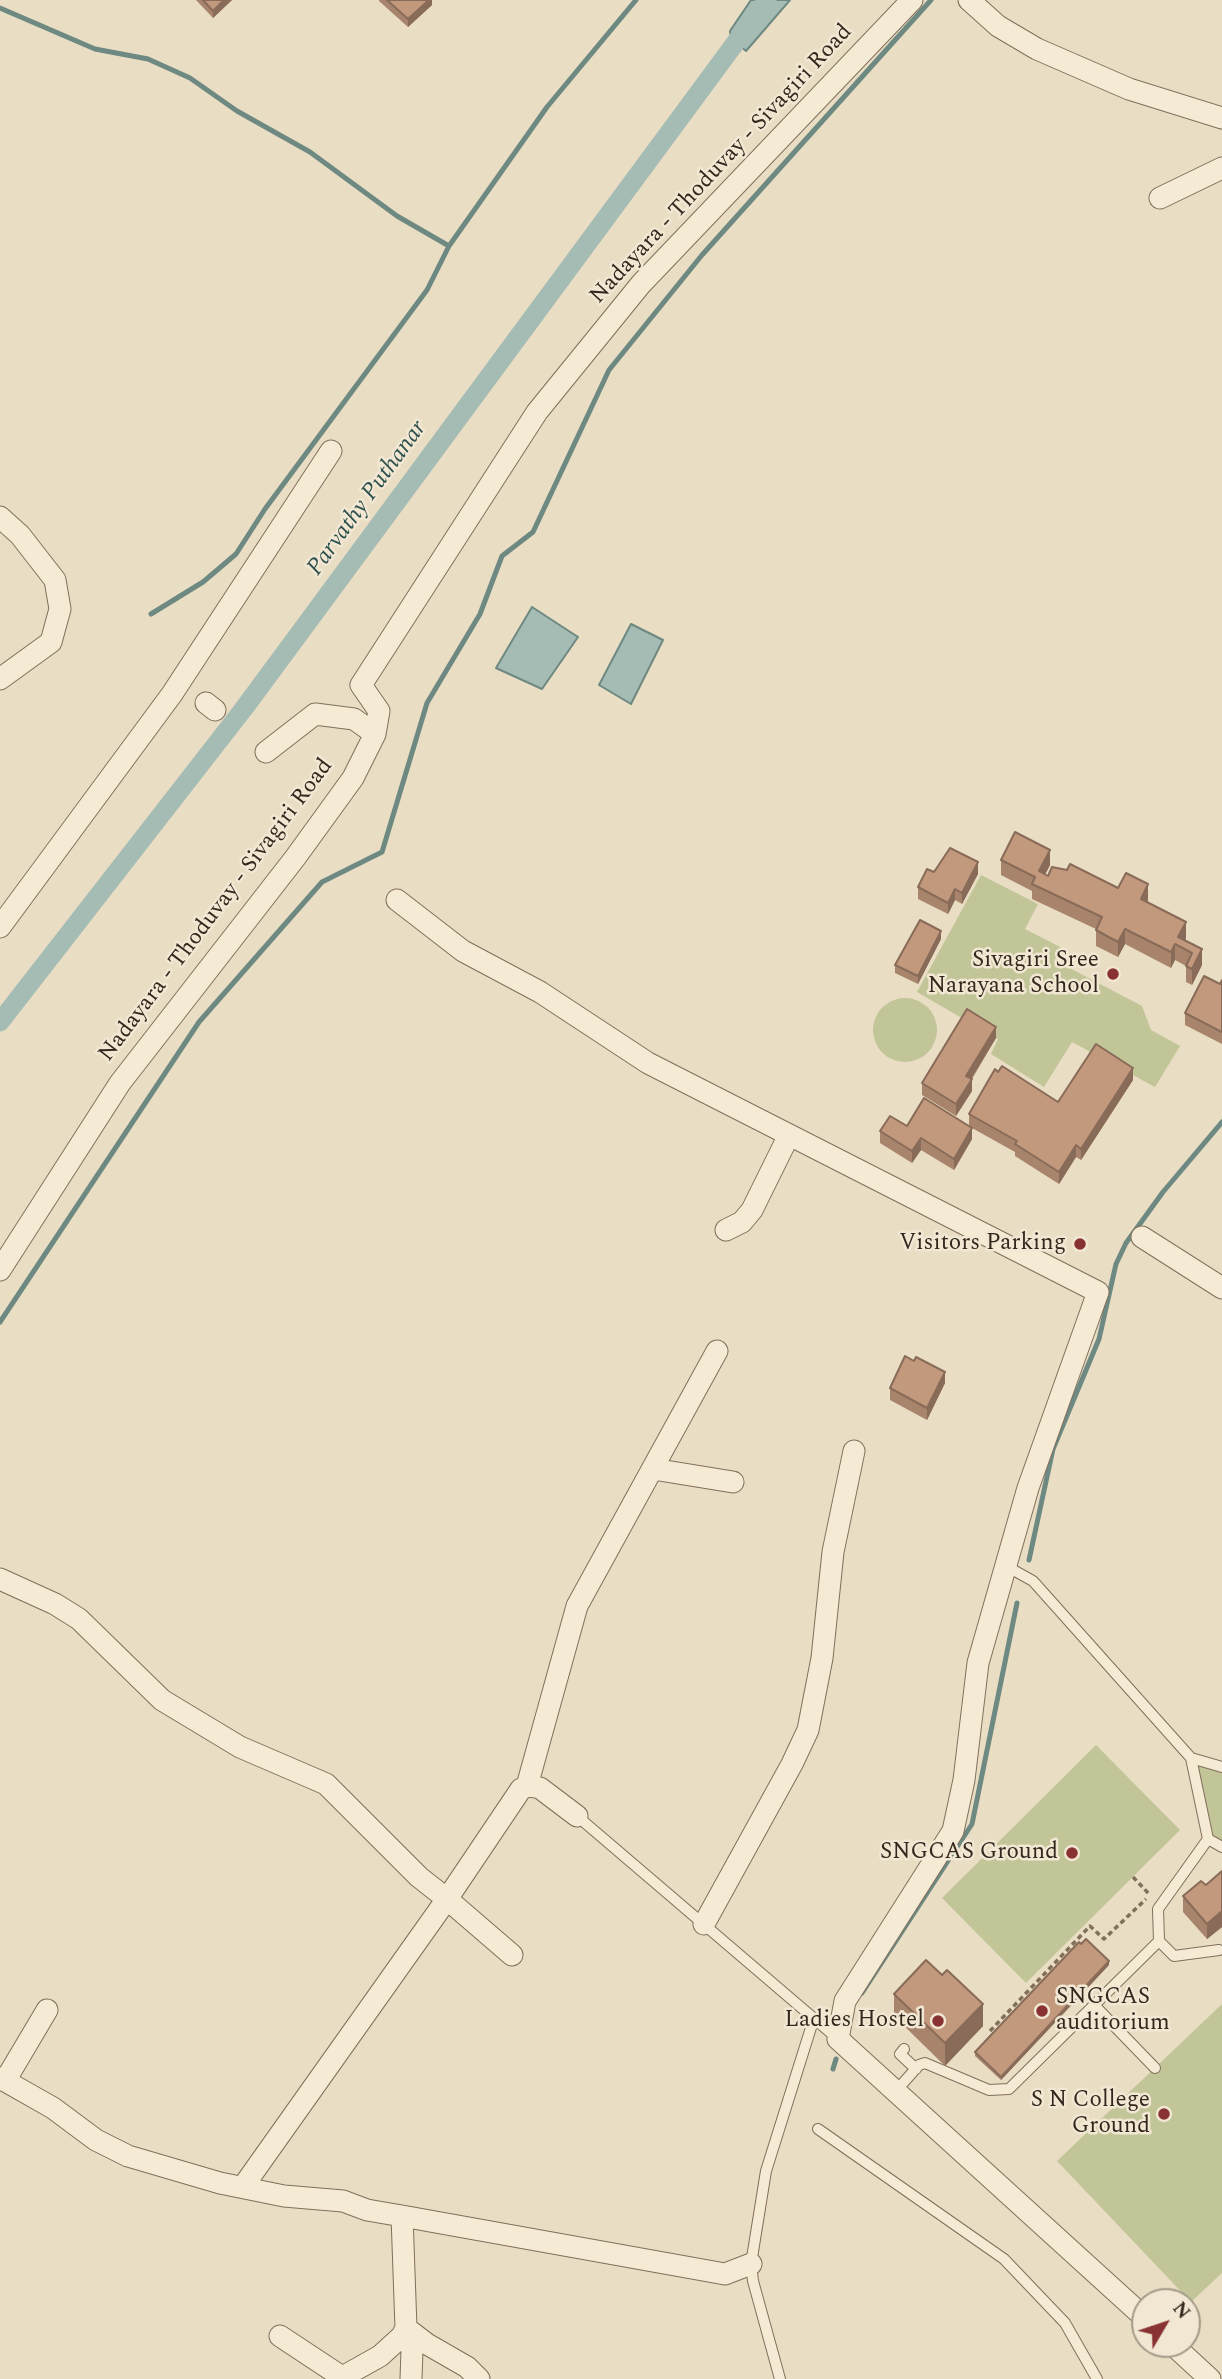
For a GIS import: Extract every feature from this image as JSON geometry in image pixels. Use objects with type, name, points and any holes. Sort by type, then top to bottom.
[{"type":"street","name":"Nadayara - Thoduvay - Sivagiri Road","points":[[0,1270],[120,1083],[295,858],[353,778],[375,734],[379,710],[361,685],[537,412],[641,284],[912,0]]},
{"type":"street","points":[[969,0],[998,26],[1037,49],[1129,89],[1222,118]]},
{"type":"street","points":[[1160,198],[1222,168]]},
{"type":"street","points":[[0,927],[172,694],[331,451]]},
{"type":"street","points":[[0,517],[20,535],[55,580],[60,609],[51,642],[0,679]]},
{"type":"street","points":[[266,752],[315,714],[354,719],[375,734]]},
{"type":"street","points":[[397,900],[463,951],[540,992],[649,1063],[1097,1292],[1028,1488],[978,1663],[964,1780],[953,1831],[845,2001],[838,2039],[1131,2305]]},
{"type":"street","points":[[726,1230],[742,1222],[752,1210],[789,1135]]},
{"type":"street","points":[[1142,1237],[1222,1288]]},
{"type":"street","points":[[527,1786],[577,1606],[717,1351]]},
{"type":"street","points":[[704,1924],[808,1730],[822,1658],[833,1552],[854,1451]]},
{"type":"street","points":[[653,1469],[733,1482]]},
{"type":"street","points":[[0,1579],[55,1604],[79,1619],[162,1700],[240,1747],[326,1784],[410,1868],[512,1955]]},
{"type":"street","points":[[247,2181],[447,1899],[519,1791],[527,1786],[540,1788],[577,1816]]},
{"type":"street","points":[[47,2010],[3,2079],[53,2108],[96,2140],[128,2156],[172,2171],[285,2196],[344,2201],[367,2210],[725,2274],[751,2264]]},
{"type":"street","points":[[401,2216],[405,2329],[412,2350],[411,2379]]},
{"type":"street","points":[[281,2336],[341,2378],[380,2356],[405,2329]]},
{"type":"street","points":[[405,2329],[467,2367],[479,2379]]},
{"type":"street","points":[[1187,2358],[1210,2379]]},
{"type":"lane","points":[[1006,1566],[1033,1581],[1191,1758],[1208,1839],[1158,1909],[1159,1941],[1174,1956],[1219,1950]]},
{"type":"lane","points":[[1191,1758],[1222,1768]]},
{"type":"lane","points":[[577,1816],[838,2039]]},
{"type":"lane","points":[[1208,1839],[1222,1847]]},
{"type":"lane","points":[[896,2091],[925,2063],[989,2090],[1004,2091],[1159,1941]]},
{"type":"lane","points":[[1094,2005],[1155,2068]]},
{"type":"lane","points":[[780,2379],[751,2264],[766,2171],[814,2018]]},
{"type":"lane","points":[[904,2049],[900,2054],[916,2069]]},
{"type":"lane","points":[[818,2129],[1004,2259],[1065,2323],[1097,2379]]},
{"type":"path","points":[[1133,1877],[1150,1895]]},
{"type":"path","points":[[989,2031],[1090,1926],[1104,1939]]},
{"type":"green space","points":[[981,875],[1038,904],[1025,929],[1066,950],[1060,963],[1142,1006],[1151,1030],[1180,1046],[1155,1087],[1072,1042],[1044,1087],[991,1054],[998,1039],[917,992]]},
{"type":"green space","points":[[905,998],[928,1007],[937,1030],[928,1053],[905,1062],[882,1053],[873,1030],[882,1007]]},
{"type":"green space","name":"SNGCAS Ground","points":[[1096,1745],[1180,1830],[1026,1983],[942,1898]]},
{"type":"green space","points":[[1195,1760],[1222,1771],[1222,1842],[1212,1835]]},
{"type":"green space","name":"S N College Ground","points":[[1222,2004],[1222,2273],[1201,2293],[1201,2288],[1178,2288],[1057,2161]]},
{"type":"water","points":[[751,0],[790,0],[746,51],[731,38],[730,31]]},
{"type":"water","points":[[532,607],[578,637],[542,689],[496,668]]},
{"type":"water","points":[[631,624],[663,640],[631,704],[599,685]]},
{"type":"building","points":[[203,0],[224,0],[213,11]]},
{"type":"building","points":[[387,0],[429,0],[408,19]]},
{"type":"building","points":[[1015,832],[1050,850],[1039,871],[1048,876],[1052,867],[1067,870],[1070,864],[1118,888],[1126,873],[1148,884],[1141,899],[1186,922],[1178,937],[1202,949],[1192,969],[1186,966],[1192,953],[1175,944],[1171,952],[1125,929],[1118,942],[1096,930],[1102,917],[1032,884],[1035,877],[1001,860]]},
{"type":"building","points":[[950,848],[978,862],[962,893],[955,889],[948,903],[918,887],[927,869],[934,872]]},
{"type":"building","points":[[920,920],[941,931],[918,976],[895,965]]},
{"type":"building","points":[[1204,976],[1220,984],[1222,980],[1222,1032],[1185,1013]]},
{"type":"building","points":[[967,1009],[996,1027],[966,1076],[972,1079],[956,1104],[922,1083]]},
{"type":"building","points":[[1096,1044],[1133,1068],[1081,1149],[1076,1145],[1059,1172],[1015,1144],[1017,1141],[969,1114],[995,1069],[998,1072],[1002,1066],[1058,1102]]},
{"type":"building","points":[[924,1098],[972,1128],[954,1159],[921,1138],[912,1151],[880,1131],[890,1116],[907,1126]]},
{"type":"building","points":[[905,1356],[914,1361],[916,1357],[945,1372],[927,1408],[890,1388]]},
{"type":"building","points":[[1222,1871],[1222,1911],[1207,1924],[1183,1896],[1201,1881],[1206,1885]]},
{"type":"building","name":"SNGCAS auditorium","points":[[1086,1939],[1109,1961],[1001,2077],[975,2052],[1079,1942],[1081,1944]]},
{"type":"building","points":[[926,1960],[942,1975],[947,1970],[983,2004],[945,2043],[894,1994]]},
{"type":"waterway","points":[[0,8],[95,49],[148,59],[190,78],[237,111],[310,152],[397,216],[449,246],[547,107],[636,0]]},
{"type":"waterway","name":"Parvathy Puthanar","points":[[0,1022],[245,707],[767,0]]},
{"type":"waterway","points":[[0,1322],[199,1022],[322,882],[382,852],[427,703],[480,614],[502,556],[533,532],[609,370],[702,255],[931,0]]},
{"type":"waterway","points":[[151,614],[203,582],[236,554],[265,509],[427,290],[449,246]]},
{"type":"waterway","points":[[1029,1560],[1053,1449],[1099,1339],[1116,1264],[1126,1243],[1163,1192],[1222,1122]]},
{"type":"waterway","points":[[862,1993],[972,1824],[1017,1603]]},
{"type":"waterway","points":[[833,2069],[836,2059]]},
{"type":"place","name":"Sivagiri Sree Narayana School","points":[[1113,974]]},
{"type":"place","name":"Visitors Parking","points":[[1080,1244]]},
{"type":"place","name":"SNGCAS Ground","points":[[1072,1853]]},
{"type":"place","name":"SNGCAS auditorium","points":[[1042,2011]]},
{"type":"place","name":"Ladies Hostel","points":[[938,2021]]},
{"type":"place","name":"S N College Ground","points":[[1164,2114]]}]
